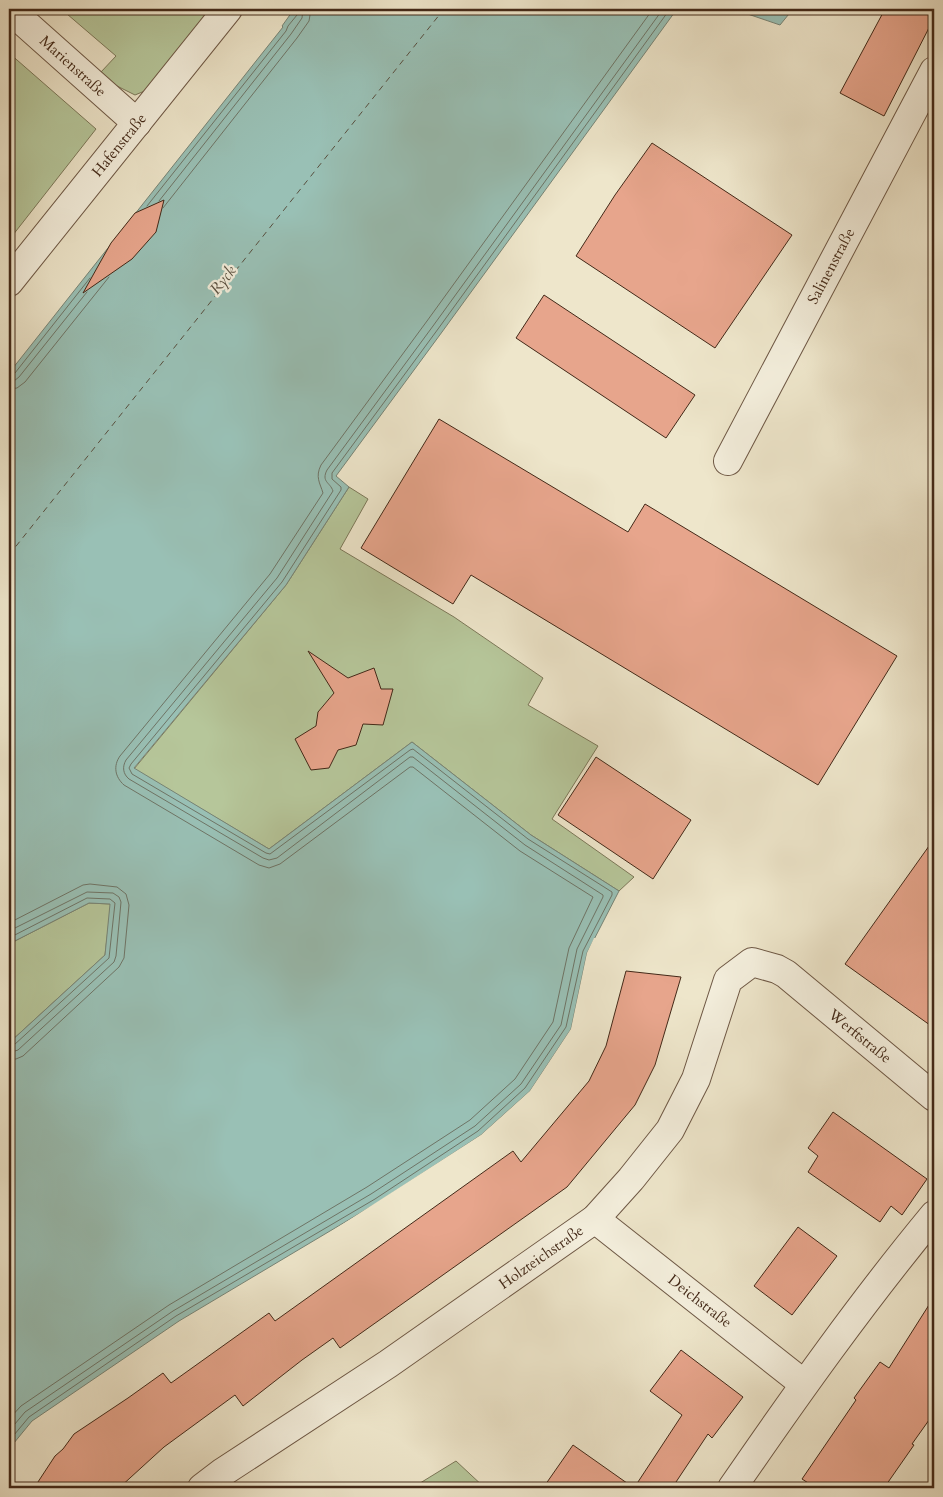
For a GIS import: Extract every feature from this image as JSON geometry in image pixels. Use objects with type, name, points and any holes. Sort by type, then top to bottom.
[{"type":"street","name":"Marienstraße","points":[[9,9],[137,123]]},
{"type":"street","name":"Hafenstraße","points":[[9,282],[228,9]]},
{"type":"street","name":"Salinenstraße","points":[[728,461],[934,70]]},
{"type":"street","name":"Holzteichstraße","points":[[202,1488],[222,1472],[388,1364],[595,1219],[631,1179],[670,1130],[696,1079],[728,980],[752,962],[777,969],[786,974]]},
{"type":"street","name":"Werftstraße","points":[[786,974],[934,1097]]},
{"type":"street","points":[[732,1488],[804,1384],[934,1215]]},
{"type":"street","name":"Deichstraße","points":[[595,1219],[804,1384]]},
{"type":"green space","points":[[71,9],[140,9],[149,13],[156,9],[214,9],[152,88],[135,95],[111,83],[101,72],[116,56],[67,14]]},
{"type":"green space","points":[[9,53],[96,129],[9,240]]},
{"type":"green space","points":[[349,487],[368,499],[340,549],[454,617],[543,678],[528,705],[598,746],[552,819],[634,877],[619,891],[531,835],[412,742],[269,849],[134,769],[286,585]]},
{"type":"green space","points":[[89,903],[111,904],[105,955],[9,1043],[9,944]]},
{"type":"green space","points":[[456,1461],[485,1488],[412,1488]]},
{"type":"water","name":"Ryck","points":[[291,9],[677,9],[336,476],[349,487],[286,585],[134,768],[269,849],[412,742],[531,835],[619,891],[587,953],[571,1029],[530,1091],[481,1135],[377,1203],[179,1321],[32,1421],[9,1449],[9,1043],[105,955],[110,904],[89,903],[9,944],[9,373],[283,27],[292,12]]},
{"type":"water","points":[[733,9],[793,9],[780,25]]},
{"type":"pier","points":[[594,938],[597,938],[590,954],[574,1030],[531,1093],[483,1137],[379,1205],[304,1249],[481,1135],[530,1091],[571,1029],[587,953]]},
{"type":"building","points":[[885,9],[934,9],[934,18],[884,116],[840,93]]},
{"type":"building","points":[[652,143],[792,235],[715,348],[576,256],[615,195]]},
{"type":"building","points":[[164,200],[156,232],[132,259],[83,293],[111,243],[135,213]]},
{"type":"building","points":[[544,295],[695,395],[666,438],[516,338]]},
{"type":"building","points":[[439,419],[628,532],[645,504],[897,656],[818,785],[471,575],[453,604],[361,548]]},
{"type":"building","points":[[308,651],[348,678],[374,668],[381,689],[393,689],[383,725],[363,724],[356,745],[338,750],[329,768],[311,770],[295,739],[316,726],[318,712],[334,693]]},
{"type":"building","points":[[596,757],[691,820],[653,879],[558,815]]},
{"type":"building","points":[[934,839],[934,1028],[845,964]]},
{"type":"building","points":[[626,971],[681,977],[655,1065],[635,1105],[567,1187],[340,1348],[333,1338],[243,1406],[235,1395],[164,1447],[119,1488],[34,1488],[55,1456],[74,1434],[163,1373],[171,1383],[269,1313],[275,1321],[513,1151],[521,1162],[589,1081],[606,1046]]},
{"type":"building","points":[[833,1112],[927,1179],[902,1215],[891,1206],[880,1222],[808,1172],[818,1156],[808,1148]]},
{"type":"building","points":[[798,1227],[837,1256],[792,1315],[754,1286]]},
{"type":"building","points":[[934,1297],[934,1413],[884,1488],[816,1488],[802,1479],[856,1400],[854,1398],[880,1362],[889,1368]]},
{"type":"building","points":[[681,1350],[743,1397],[712,1438],[708,1434],[672,1488],[634,1488],[682,1415],[650,1391]]},
{"type":"building","points":[[573,1445],[634,1488],[543,1488]]},
{"type":"ferry route","points":[[9,555],[444,9]]}]
